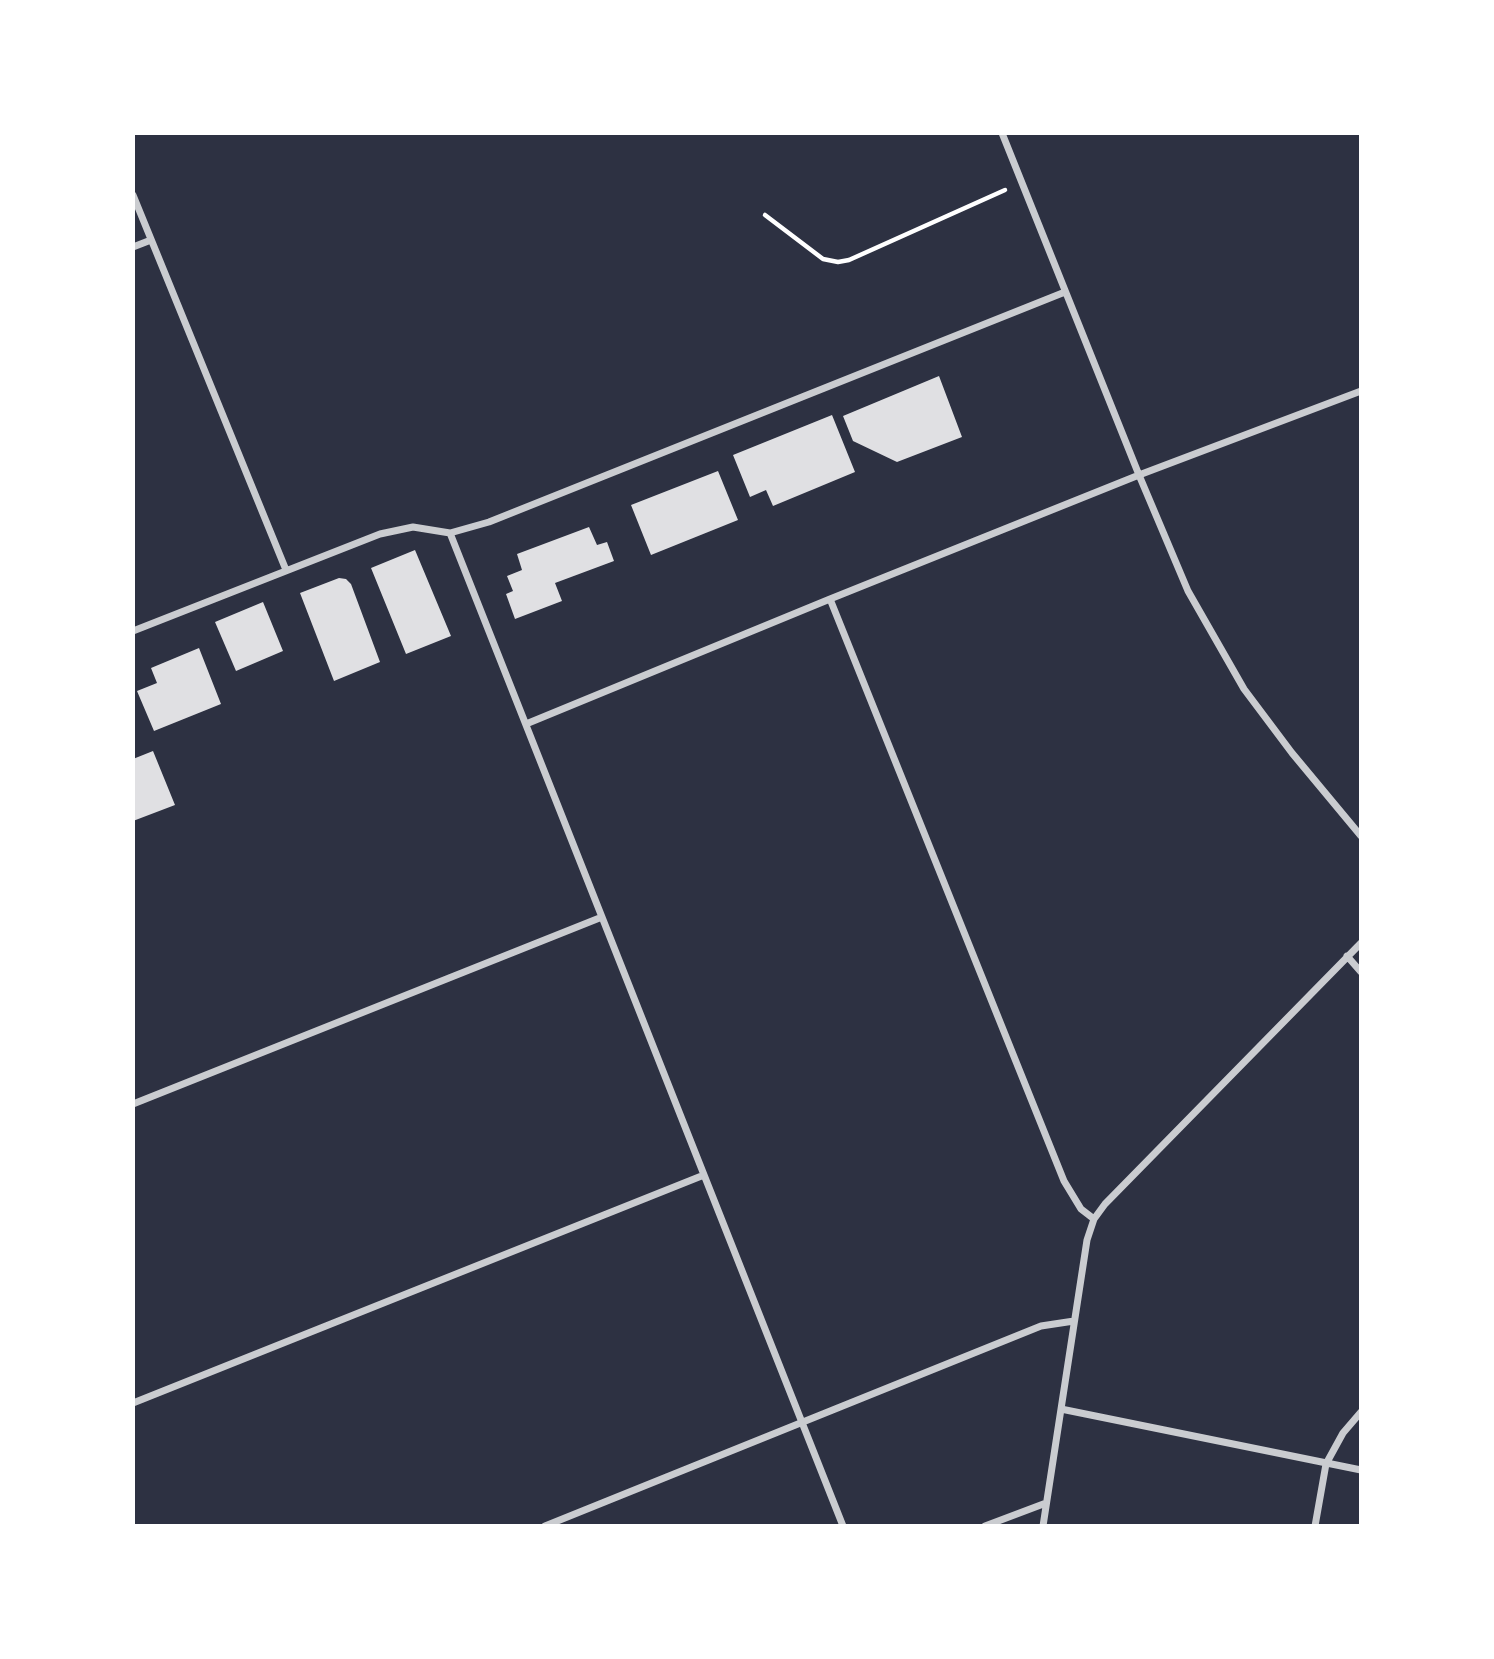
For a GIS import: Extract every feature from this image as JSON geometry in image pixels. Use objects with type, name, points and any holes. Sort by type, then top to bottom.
[{"type":"street","points":[[1002,133],[1188,591],[1244,689],[1292,753],[1361,836]]},
{"type":"street","points":[[133,195],[286,569]]},
{"type":"street","points":[[133,247],[151,240]]},
{"type":"street","points":[[133,631],[286,569],[401,528],[413,527],[450,533],[489,522],[1065,292]]},
{"type":"street","points":[[526,724],[830,598],[1139,475],[1361,391]]},
{"type":"street","points":[[450,533],[843,1526]]},
{"type":"street","points":[[830,598],[1065,1181],[1081,1209],[1094,1219]]},
{"type":"street","points":[[133,1104],[602,917]]},
{"type":"street","points":[[1043,1526],[1087,1240],[1094,1219],[1361,943]]},
{"type":"street","points":[[1348,956],[1361,972]]},
{"type":"street","points":[[133,1404],[704,1175]]},
{"type":"street","points":[[545,1526],[1041,1326],[1074,1321]]},
{"type":"street","points":[[1061,1409],[1361,1470]]},
{"type":"street","points":[[1315,1526],[1326,1464],[1343,1433],[1361,1412]]},
{"type":"street","points":[[985,1526],[1046,1503]]},
{"type":"path","points":[[765,215],[823,259],[838,262],[849,260],[1022,183]]},
{"type":"building","points":[[939,376],[962,437],[897,462],[853,441],[843,416]]},
{"type":"building","points":[[832,415],[855,472],[773,506],[766,490],[750,497],[733,455]]},
{"type":"building","points":[[718,471],[738,520],[651,555],[631,505]]},
{"type":"building","points":[[589,527],[597,545],[607,542],[614,561],[555,583],[562,601],[515,619],[506,594],[513,591],[507,576],[522,570],[517,554]]},
{"type":"building","points":[[415,550],[451,636],[406,654],[371,568]]},
{"type":"building","points":[[339,578],[346,579],[351,584],[380,662],[334,681],[300,593]]},
{"type":"building","points":[[263,602],[283,651],[236,671],[215,622]]},
{"type":"building","points":[[199,648],[221,704],[154,731],[137,691],[157,683],[151,668]]},
{"type":"building","points":[[153,751],[175,805],[133,821],[133,759]]}]
